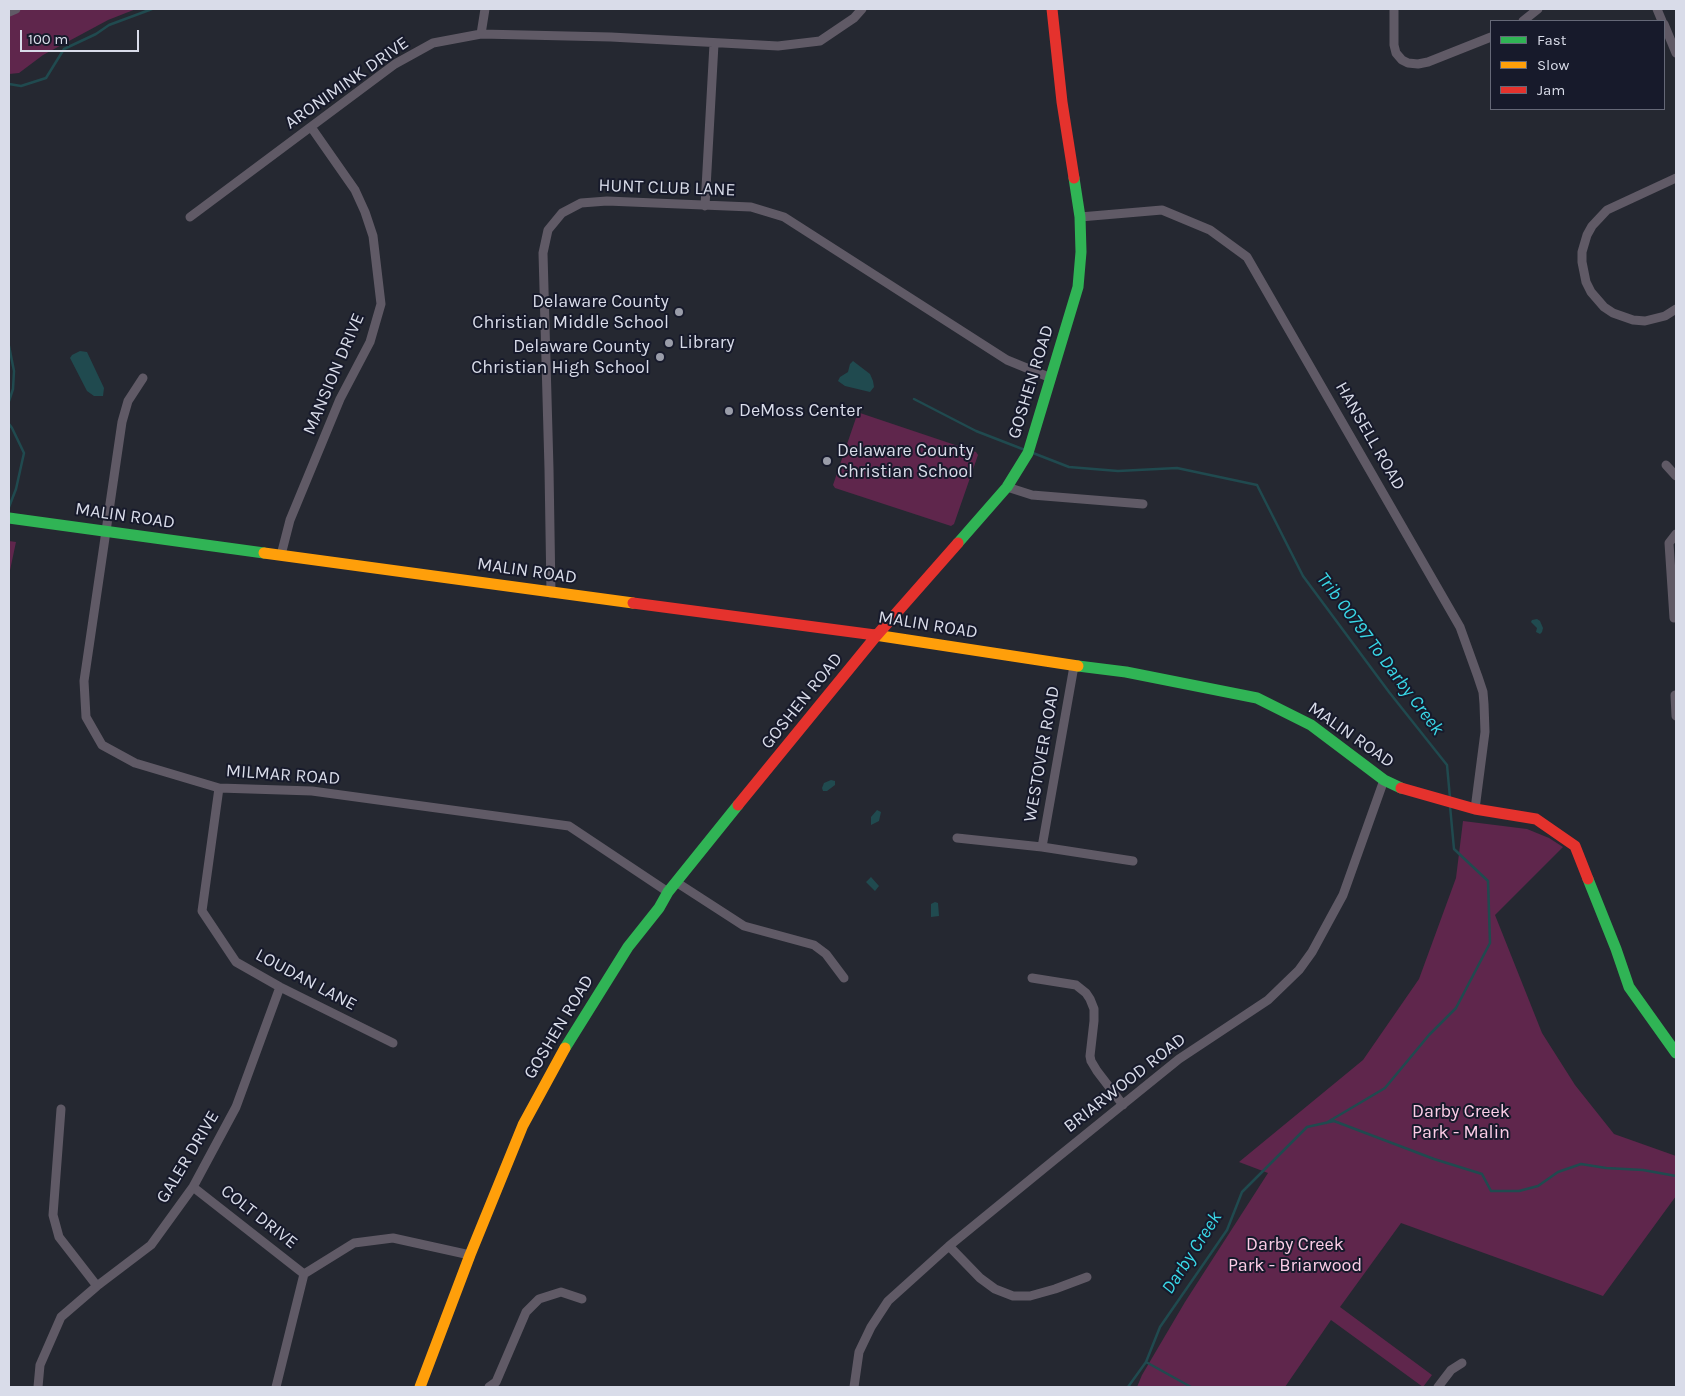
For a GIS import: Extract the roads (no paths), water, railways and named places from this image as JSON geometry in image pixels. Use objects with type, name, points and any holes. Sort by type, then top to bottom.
[{"type":"street","points":[[9,12],[16,9]]},
{"type":"street","points":[[481,34],[485,9]]},
{"type":"street","name":"ARONIMINK DRIVE","points":[[190,217],[395,64],[434,42],[481,34],[610,37],[778,46],[820,41],[854,18],[862,9]]},
{"type":"street","name":"GOSHEN ROAD","points":[[420,1387],[470,1255],[531,1108],[574,1031],[628,947],[659,908],[668,892],[877,635],[1007,487],[1029,450],[1078,287],[1081,252],[1080,217],[1062,102],[1052,9]]},
{"type":"street","points":[[1394,9],[1394,45],[1396,53],[1402,60],[1408,63],[1428,62],[1490,37]]},
{"type":"street","points":[[1525,20],[1538,9]]},
{"type":"street","points":[[1665,28],[1676,53]]},
{"type":"street","points":[[705,206],[714,44]]},
{"type":"street","name":"MANSION DRIVE","points":[[280,555],[290,520],[340,399],[370,342],[381,304],[373,236],[365,212],[355,190],[310,127]]},
{"type":"street","points":[[1676,178],[1607,210],[1592,226],[1582,252],[1586,282],[1591,292],[1604,307],[1613,313],[1633,320],[1644,321],[1665,316],[1676,308]]},
{"type":"street","name":"HUNT CLUB LANE","points":[[551,592],[543,253],[548,230],[562,213],[581,203],[592,201],[751,207],[784,217],[1006,360],[1051,378]]},
{"type":"street","name":"HANSELL ROAD","points":[[1080,217],[1162,210],[1210,230],[1247,257],[1460,627],[1483,692],[1484,704],[1485,732],[1474,809]]},
{"type":"street","name":"MILMAR ROAD","points":[[143,378],[128,401],[122,422],[84,681],[86,717],[102,745],[134,763],[219,788],[312,791],[569,826],[668,892]]},
{"type":"street","points":[[1666,465],[1676,476]]},
{"type":"street","points":[[1007,487],[1032,495],[1143,504]]},
{"type":"street","name":"MALIN ROAD","points":[[9,518],[877,635],[1074,666],[1126,672],[1257,698],[1312,724],[1384,780],[1397,787],[1474,809],[1536,819],[1575,846],[1629,987],[1676,1053]]},
{"type":"street","points":[[1674,618],[1669,543],[1676,534]]},
{"type":"street","name":"WESTOVER ROAD","points":[[1042,847],[1074,666]]},
{"type":"street","points":[[1675,695],[1676,716]]},
{"type":"street","name":"BRIARWOOD ROAD","points":[[854,1387],[860,1352],[871,1327],[888,1301],[949,1246],[1179,1059],[1268,1000],[1299,970],[1312,952],[1343,895],[1384,780]]},
{"type":"street","name":"LOUDAN LANE","points":[[219,788],[202,911],[236,962],[280,987],[393,1043]]},
{"type":"street","points":[[957,838],[1042,847],[1133,861]]},
{"type":"street","points":[[676,882],[744,926],[814,945],[826,954],[844,978]]},
{"type":"street","points":[[1032,978],[1076,985],[1086,993],[1094,1009],[1091,1061],[1123,1105]]},
{"type":"street","name":"GALER DRIVE","points":[[38,1387],[40,1365],[61,1317],[150,1245],[194,1187],[236,1107],[280,987]]},
{"type":"street","points":[[61,1109],[53,1215],[60,1237],[97,1286]]},
{"type":"street","name":"COLT DRIVE","points":[[194,1187],[304,1274]]},
{"type":"street","points":[[276,1387],[304,1274],[354,1244],[393,1238],[470,1255]]},
{"type":"street","points":[[949,1246],[980,1278],[995,1290],[1013,1296],[1030,1296],[1087,1277]]},
{"type":"street","points":[[489,1387],[496,1382],[526,1312],[539,1299],[561,1292],[582,1299]]},
{"type":"street","points":[[1438,1387],[1451,1370],[1462,1363]]},
{"type":"waterway","points":[[9,84],[21,86],[46,78],[64,49],[96,34],[109,25],[152,9]]},
{"type":"waterway","points":[[9,346],[14,371],[13,389],[9,401]]},
{"type":"waterway","name":"Trib 00797 To Darby Creek","points":[[914,399],[976,431],[1025,450]]},
{"type":"waterway","points":[[9,424],[24,453],[16,489],[9,507]]},
{"type":"waterway","name":"Trib 00797 To Darby Creek","points":[[1033,453],[1069,467],[1118,471],[1177,468],[1257,485],[1303,576],[1389,692],[1447,765],[1450,798]]},
{"type":"waterway","name":"Trib 00797 To Darby Creek","points":[[1326,1123],[1385,1088],[1429,1035],[1456,1008],[1490,943],[1488,881],[1454,849],[1450,806]]},
{"type":"waterway","name":"Darby Creek","points":[[1128,1387],[1146,1362],[1160,1327],[1227,1230],[1242,1192],[1307,1127],[1334,1121],[1434,1159],[1482,1174],[1491,1191],[1519,1191],[1538,1186],[1558,1172],[1581,1164],[1606,1168],[1643,1170],[1676,1176]]},
{"type":"waterway","points":[[1146,1362],[1191,1387]]},
{"type":"place","name":"Delaware County Christian Middle School","points":[[679,312]]},
{"type":"place","name":"Library","points":[[669,343]]},
{"type":"place","name":"Delaware County Christian High School","points":[[660,357]]},
{"type":"place","name":"DeMoss Center","points":[[729,411]]},
{"type":"place","name":"Delaware County Christian School","points":[[827,461]]},
{"type":"park label","name":"Darby Creek Park - Malin","points":[[1461,1122]]},
{"type":"park label","name":"Darby Creek Park - Briarwood","points":[[1295,1255]]}]
